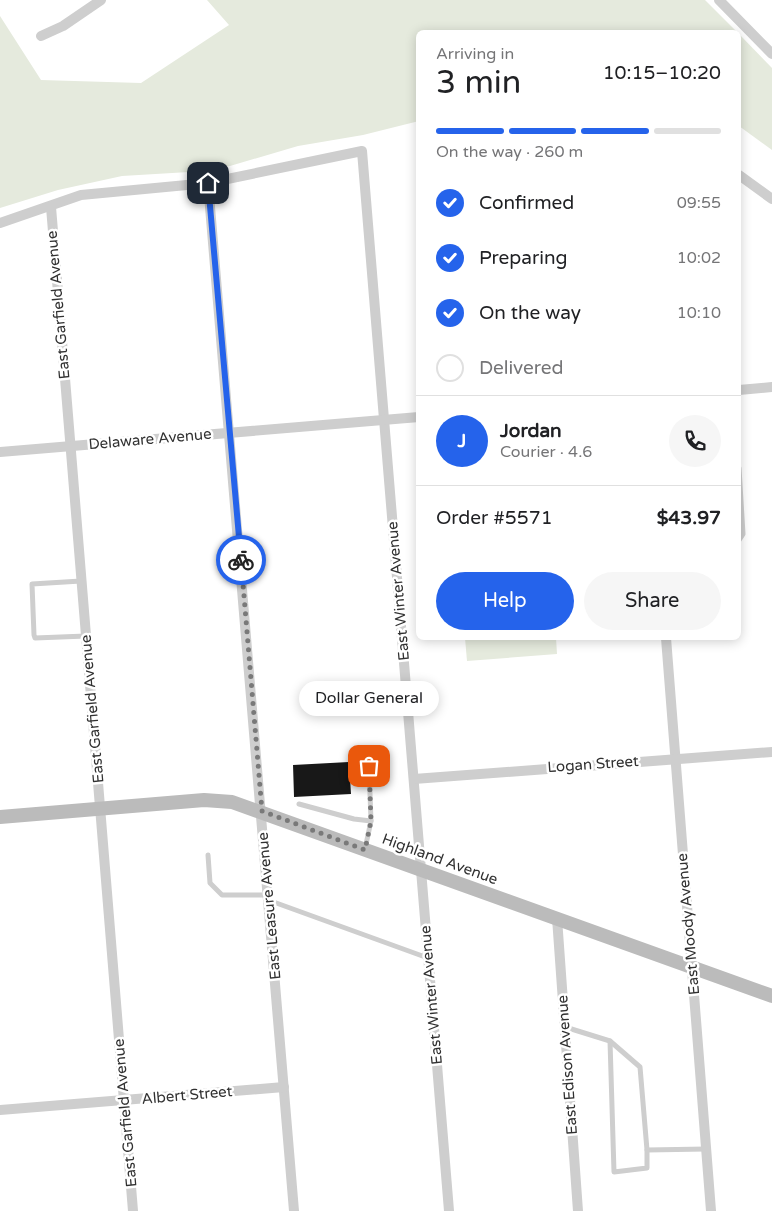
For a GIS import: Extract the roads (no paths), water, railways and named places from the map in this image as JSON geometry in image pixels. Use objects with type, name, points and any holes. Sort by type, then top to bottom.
[{"type":"main road","name":"Highland Avenue","points":[[0,816],[218,799],[262,811],[365,850],[772,996]]},
{"type":"street","points":[[41,36],[63,26],[101,0]]},
{"type":"street","points":[[719,0],[772,54]]},
{"type":"street","name":"East Winter Avenue","points":[[208,183],[362,151],[449,1211]]},
{"type":"street","points":[[741,176],[772,199]]},
{"type":"street","points":[[0,223],[25,213],[51,207],[65,199],[81,195],[183,183],[208,183]]},
{"type":"street","name":"East Leasure Avenue","points":[[208,183],[231,432],[294,1211]]},
{"type":"street","name":"East Garfield Avenue","points":[[51,207],[69,446],[82,580],[133,1211]]},
{"type":"street","points":[[741,390],[772,388]]},
{"type":"street","name":"Delaware Avenue","points":[[0,452],[416,417]]},
{"type":"street","name":"East Moody Avenue","points":[[666,640],[711,1211]]},
{"type":"street","name":"Logan Street","points":[[414,778],[772,752]]},
{"type":"street","name":"East Edison Avenue","points":[[557,918],[578,1211]]},
{"type":"street","name":"Albert Street","points":[[0,1110],[284,1087]]},
{"type":"lane","points":[[741,501],[743,534],[741,537]]},
{"type":"lane","points":[[82,580],[32,584],[34,635],[36,638],[86,636]]},
{"type":"lane","points":[[365,850],[371,821],[369,766]]},
{"type":"lane","points":[[299,804],[354,819],[371,821]]},
{"type":"lane","points":[[208,855],[210,882],[222,895],[268,898],[428,958]]},
{"type":"lane","points":[[564,1026],[610,1041],[640,1066],[647,1168],[614,1172],[610,1041]]},
{"type":"lane","points":[[647,1150],[706,1149]]},
{"type":"place","name":"Dollar General","points":[[369,766]]}]
